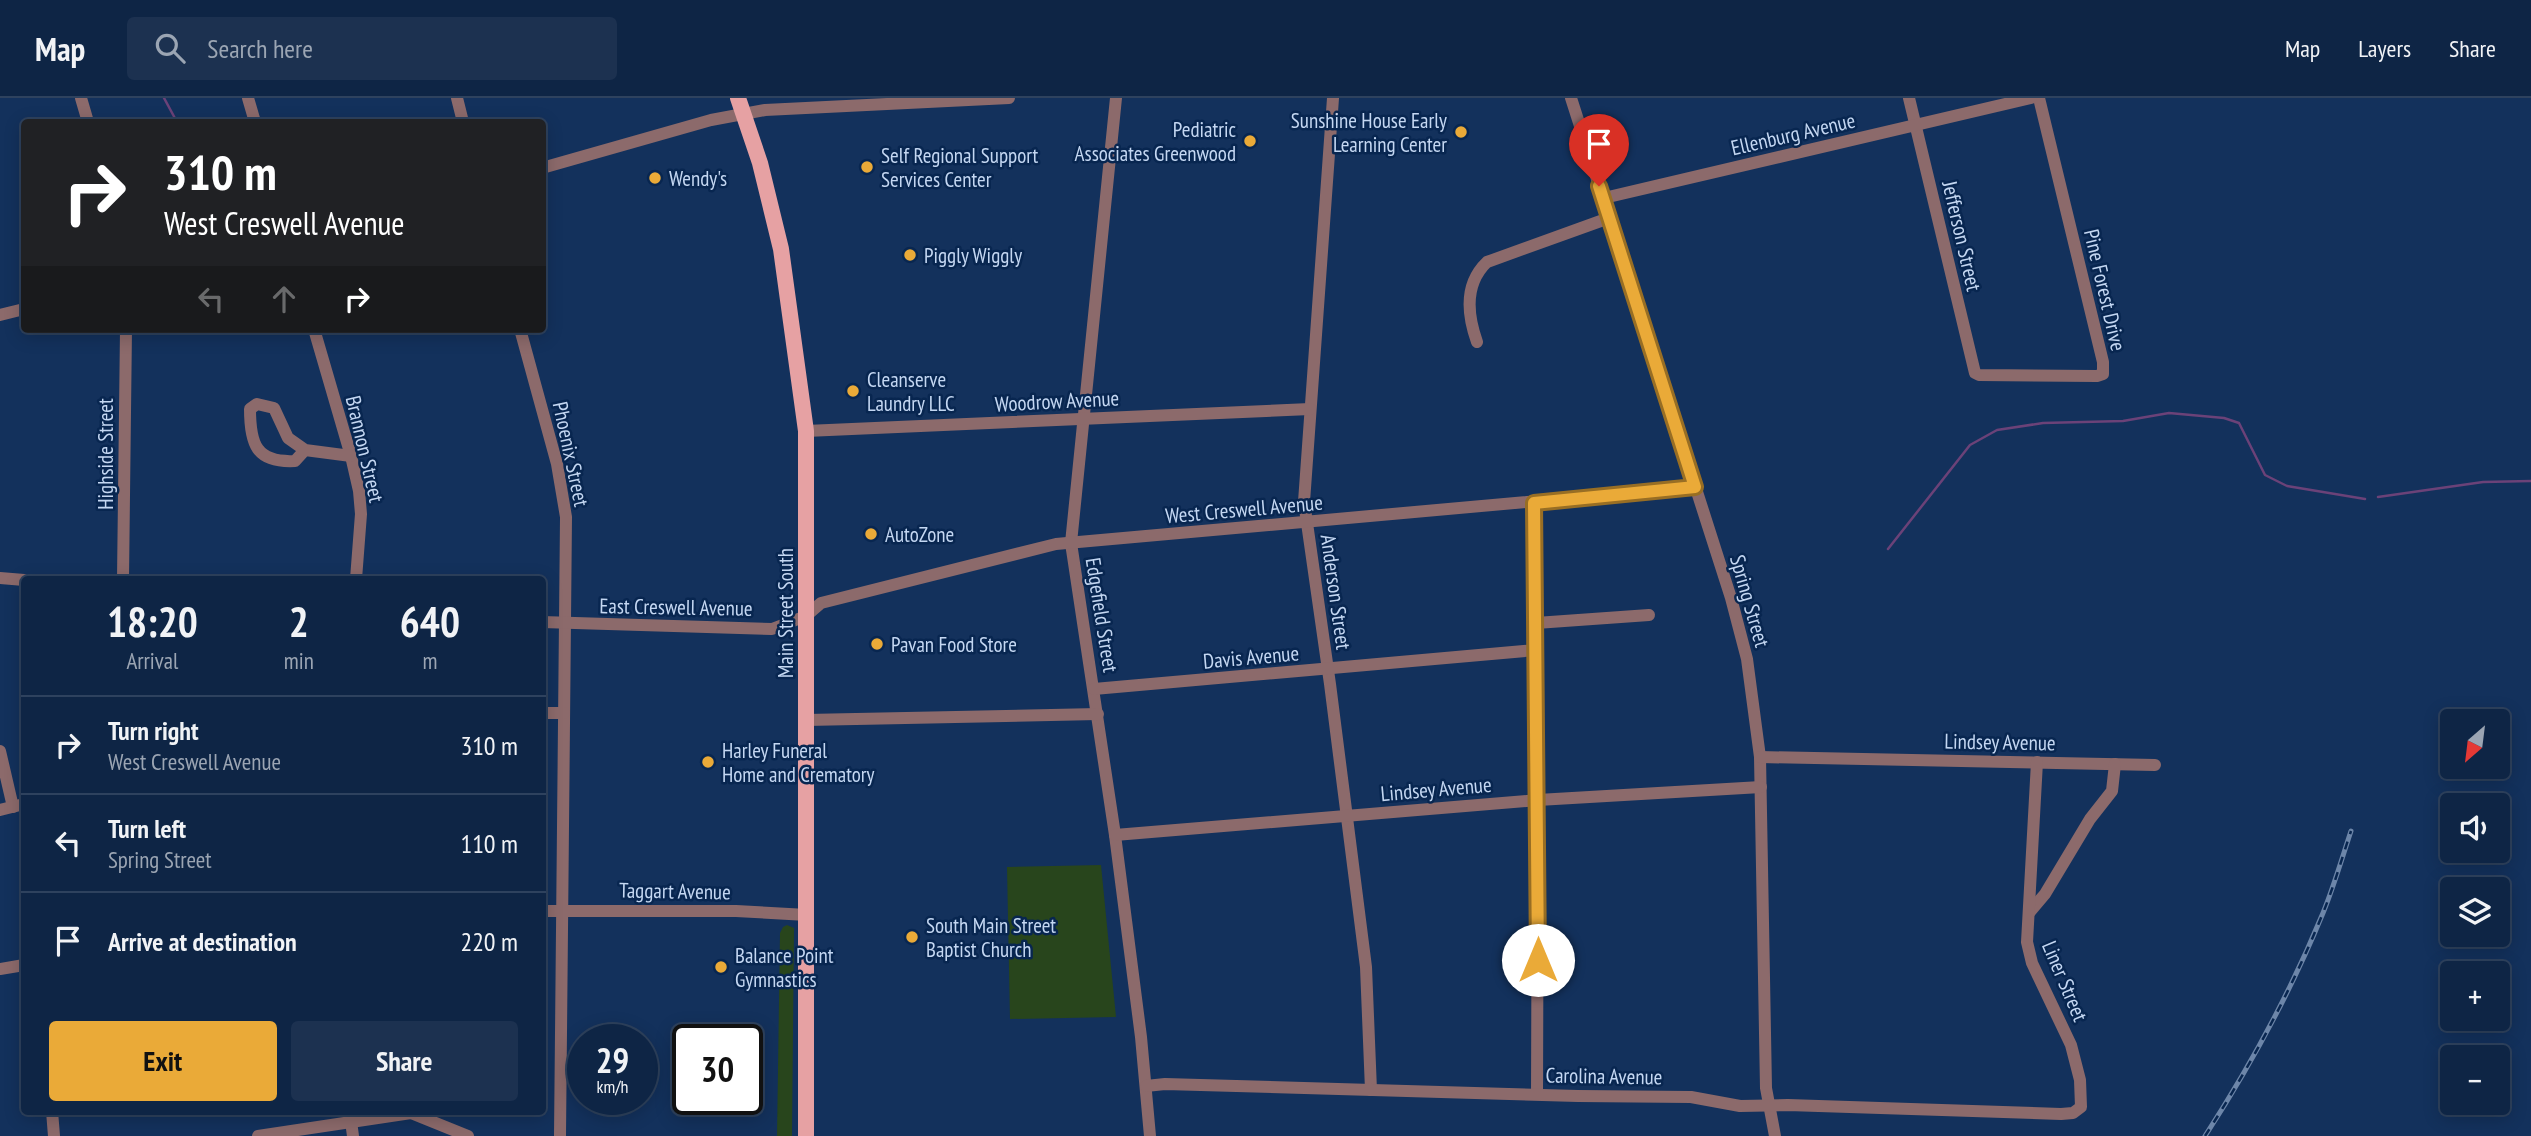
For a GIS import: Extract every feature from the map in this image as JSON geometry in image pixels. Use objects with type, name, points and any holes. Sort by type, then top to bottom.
[{"type":"main road","name":"Main Street South","points":[[738,98],[760,163],[781,248],[806,431],[806,1136]]},
{"type":"street","points":[[81,98],[87,119]]},
{"type":"street","points":[[248,98],[254,119]]},
{"type":"street","points":[[457,98],[462,119]]},
{"type":"street","points":[[546,166],[711,120],[765,110],[1009,98]]},
{"type":"street","name":"Edgefield Street","points":[[1116,98],[1071,543],[1115,835],[1150,1136]]},
{"type":"street","name":"Anderson Street","points":[[1333,98],[1304,492],[1366,967],[1371,1090]]},
{"type":"street","name":"Spring Street","points":[[1571,98],[1741,634],[1752,688],[1760,757],[1766,1088],[1774,1136]]},
{"type":"street","name":"Jefferson Street","points":[[1909,98],[1973,367],[1975,373],[1984,375]]},
{"type":"street","name":"Ellenburg Avenue","points":[[1604,198],[2031,98]]},
{"type":"street","name":"Pine Forest Drive","points":[[1984,375],[2103,374],[2039,98]]},
{"type":"street","points":[[1477,342],[1470,317],[1469,300],[1475,279],[1487,262],[1609,218]]},
{"type":"street","points":[[0,315],[21,310]]},
{"type":"street","name":"Highside Street","points":[[124,576],[126,333]]},
{"type":"street","name":"Brannon Street","points":[[315,333],[351,456],[361,502],[356,576]]},
{"type":"street","name":"Phoenix Street","points":[[521,333],[565,500],[560,1136]]},
{"type":"street","points":[[305,450],[295,461],[280,462],[258,451],[253,440],[250,410],[257,404],[274,408],[288,438],[305,450],[351,456]]},
{"type":"street","name":"Woodrow Avenue","points":[[806,431],[1310,409]]},
{"type":"street","name":"West Creswell Avenue","points":[[806,616],[821,603],[1056,544],[1695,487]]},
{"type":"street","points":[[1534,503],[1538,800],[1537,1094]]},
{"type":"street","points":[[0,578],[21,580]]},
{"type":"street","points":[[1536,623],[1649,615]]},
{"type":"street","name":"East Creswell Avenue","points":[[546,622],[772,629],[806,616]]},
{"type":"street","name":"Davis Avenue","points":[[1094,690],[1536,650]]},
{"type":"street","points":[[546,713],[564,713]]},
{"type":"street","points":[[806,719],[1098,714]]},
{"type":"street","points":[[0,751],[12,807]]},
{"type":"street","name":"Lindsey Avenue","points":[[1760,757],[2155,765]]},
{"type":"street","name":"Liner Street","points":[[2037,762],[2027,942],[2029,956],[2064,1027],[2080,1080],[2081,1107],[2073,1113],[2061,1114]]},
{"type":"street","points":[[2029,913],[2045,894],[2090,819],[2112,791],[2115,764]]},
{"type":"street","name":"Lindsey Avenue","points":[[1115,835],[1538,800],[1761,787]]},
{"type":"street","name":"Taggart Avenue","points":[[546,911],[736,911],[807,915]]},
{"type":"street","points":[[0,969],[21,966]]},
{"type":"street","name":"Carolina Avenue","points":[[1146,1086],[1165,1084],[1691,1097],[1740,1106],[2061,1114]]},
{"type":"street","points":[[52,1115],[54,1136]]},
{"type":"street","points":[[258,1136],[391,1115]]},
{"type":"street","points":[[418,1115],[468,1136]]},
{"type":"street","points":[[351,1121],[353,1136]]},
{"type":"green space","points":[[1101,865],[1116,1017],[1010,1019],[1007,867]]},
{"type":"green space","points":[[787,925],[794,928],[792,1136],[777,1136],[780,933]]},
{"type":"waterway","points":[[164,98],[175,119]]},
{"type":"waterway","points":[[1888,549],[1970,445],[1997,430],[2043,423],[2123,421],[2169,413],[2224,418],[2239,423],[2265,475],[2287,486],[2365,499]]},
{"type":"waterway","points":[[2378,497],[2483,482],[2531,481]]},
{"type":"railway","points":[[2205,1136],[2254,1055],[2298,971],[2327,903],[2351,831]]},
{"type":"place","name":"Sunshine House Early Learning Center","points":[[1461,132]]},
{"type":"place","name":"Pediatric Associates Greenwood","points":[[1250,141]]},
{"type":"place","name":"Self Regional Support Services Center","points":[[867,167]]},
{"type":"place","name":"Wendy's","points":[[655,178]]},
{"type":"place","name":"Piggly Wiggly","points":[[910,255]]},
{"type":"place","name":"Cleanserve Laundry LLC","points":[[853,391]]},
{"type":"place","name":"AutoZone","points":[[871,534]]},
{"type":"place","name":"Pavan Food Store","points":[[877,644]]},
{"type":"place","name":"Harley Funeral Home and Crematory","points":[[708,762]]},
{"type":"place","name":"South Main Street Baptist Church","points":[[912,937]]},
{"type":"place","name":"Balance Point Gymnastics","points":[[721,967]]},
{"type":"route","points":[[1538,960],[1534,503],[1695,487],[1599,186]]}]
